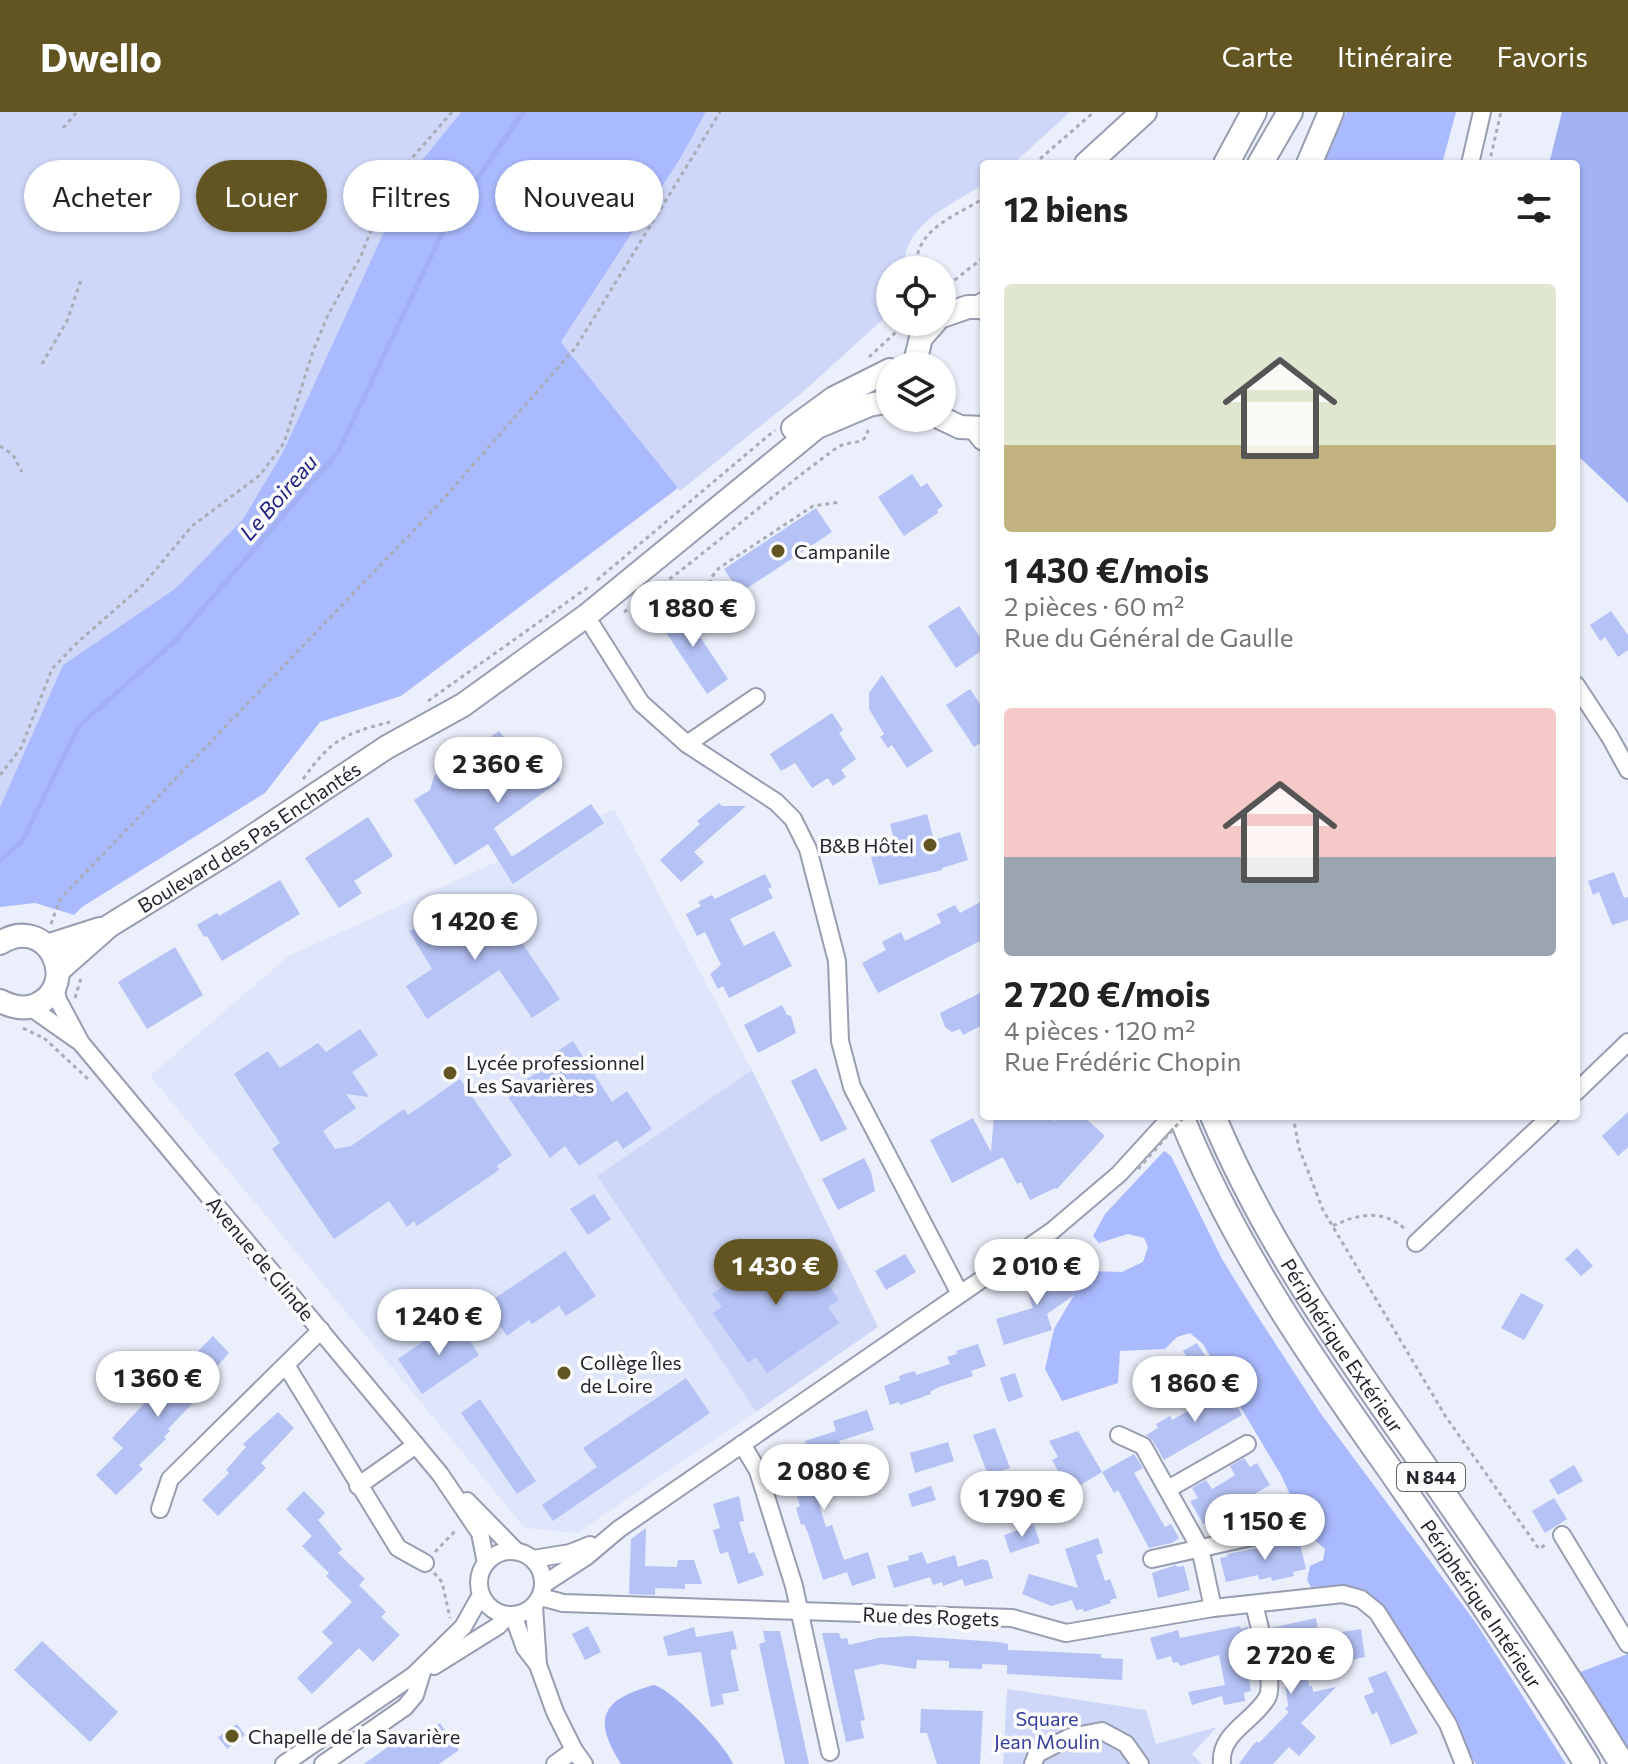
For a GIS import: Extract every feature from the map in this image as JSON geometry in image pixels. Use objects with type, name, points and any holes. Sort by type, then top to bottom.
[{"type":"highway","points":[[1091,160],[1144,112]]},
{"type":"highway","points":[[1228,160],[1254,112]]},
{"type":"highway","points":[[1262,160],[1290,112]]},
{"type":"highway","points":[[1311,160],[1331,112]]},
{"type":"highway","name":"Périphérique Intérieur","points":[[1185,1120],[1224,1211],[1282,1313],[1527,1670],[1587,1764]]},
{"type":"highway","name":"Périphérique Extérieur","points":[[1215,1120],[1265,1224],[1320,1315],[1548,1646],[1622,1764]]},
{"type":"main road","points":[[956,311],[980,306]]},
{"type":"main road","name":"Boulevard des Pas Enchantés","points":[[387,747],[597,589],[810,414],[873,368]]},
{"type":"main road","name":"Boulevard des Pas Enchantés","points":[[30,1007],[44,1000],[56,978],[109,926],[229,852],[387,747],[463,705],[590,623],[817,427],[876,405]]},
{"type":"main road","points":[[956,425],[980,431]]},
{"type":"main road","name":"Boulevard des Pas Enchantés","points":[[49,935],[109,926]]},
{"type":"main road","points":[[0,943],[13,937],[39,940],[49,935],[56,978]]},
{"type":"main road","points":[[0,1001],[14,1007],[30,1007]]},
{"type":"street","points":[[1471,160],[1482,112]]},
{"type":"street","points":[[590,623],[641,703],[687,744],[776,802],[793,819],[808,849],[837,961],[840,1041],[852,1087],[960,1294]]},
{"type":"street","points":[[1580,691],[1628,770]]},
{"type":"street","points":[[687,744],[756,697]]},
{"type":"street","name":"Avenue de Glinde","points":[[56,978],[65,1015],[81,1043],[440,1474],[516,1551]]},
{"type":"street","name":"Avenue de Glinde","points":[[30,1007],[81,1043]]},
{"type":"street","points":[[1580,1088],[1628,1042]]},
{"type":"street","points":[[481,1595],[492,1609],[511,1615],[524,1613],[539,1595],[619,1529],[1075,1214],[1135,1164],[1169,1120]]},
{"type":"street","points":[[1416,1243],[1547,1120]]},
{"type":"street","points":[[160,1509],[170,1479],[321,1330]]},
{"type":"street","points":[[286,1365],[398,1548],[425,1563]]},
{"type":"street","points":[[1119,1435],[1143,1446],[1168,1489],[1200,1548],[1213,1608]]},
{"type":"street","points":[[742,1444],[758,1471],[800,1612],[830,1752]]},
{"type":"street","points":[[1168,1489],[1247,1444]]},
{"type":"street","points":[[358,1486],[416,1445]]},
{"type":"street","name":"Avenue de Glinde","points":[[440,1474],[480,1533],[486,1563]]},
{"type":"street","points":[[1152,1559],[1292,1528]]},
{"type":"street","points":[[533,1559],[570,1553],[619,1529]]},
{"type":"street","points":[[1562,1535],[1628,1644]]},
{"type":"street","points":[[323,1764],[405,1707],[415,1695],[418,1673],[467,1622],[481,1595],[480,1577],[486,1563],[496,1554],[516,1551],[533,1559],[540,1569],[538,1665]]},
{"type":"street","name":"Rue des Rogets","points":[[539,1595],[563,1603],[1012,1618],[1066,1633],[1213,1608],[1343,1594],[1361,1599],[1377,1612],[1448,1724],[1464,1764]]},
{"type":"street","points":[[1222,1764],[1224,1744],[1268,1697],[1270,1683],[1254,1604]]},
{"type":"street","points":[[511,1615],[525,1648],[538,1665],[555,1712],[579,1757],[555,1764]]},
{"type":"street","points":[[284,1764],[418,1673],[498,1626],[511,1615]]},
{"type":"street","points":[[1033,1764],[1037,1754],[1070,1737],[1102,1731],[1126,1744],[1140,1764]]},
{"type":"path","points":[[63,128],[77,112]]},
{"type":"path","points":[[0,775],[21,748],[52,669],[143,585],[192,526],[260,475],[284,443],[313,351],[328,315],[361,256],[384,201],[399,173],[452,112]]},
{"type":"path","points":[[49,935],[60,899],[439,504],[576,347],[720,112]]},
{"type":"path","points":[[1039,160],[1094,112]]},
{"type":"path","points":[[1490,160],[1501,112]]},
{"type":"path","points":[[917,256],[918,248],[930,231],[980,200]]},
{"type":"path","points":[[956,279],[980,260]]},
{"type":"path","points":[[42,364],[67,321],[81,280]]},
{"type":"path","points":[[873,368],[897,336]]},
{"type":"path","points":[[590,623],[616,617],[673,578],[802,472],[842,445],[864,440],[869,430],[866,422],[876,408]]},
{"type":"path","points":[[429,700],[592,584],[781,425]]},
{"type":"path","points":[[0,446],[13,455],[22,472]]},
{"type":"path","points":[[709,592],[711,578],[719,568],[813,506],[840,502]]},
{"type":"path","points":[[300,783],[324,751],[342,736],[403,719]]},
{"type":"path","points":[[41,922],[49,935]]},
{"type":"path","points":[[49,935],[59,926]]},
{"type":"path","points":[[1135,1164],[1179,1120]]},
{"type":"path","points":[[1294,1120],[1299,1148],[1323,1210],[1446,1417],[1539,1549],[1562,1535]]},
{"type":"path","points":[[1332,1226],[1361,1214],[1379,1216],[1395,1221],[1416,1243]]},
{"type":"path","points":[[467,1622],[459,1616],[451,1625],[442,1582],[425,1563],[470,1518]]},
{"type":"shaded area","points":[[461,112],[706,112],[663,185],[663,160],[495,160],[495,232],[633,232],[561,342],[678,488],[401,696],[320,722],[265,793],[82,907],[74,915],[35,903],[0,907],[0,807],[63,665],[176,588],[243,519],[283,452],[384,232],[479,232],[479,160],[422,160]]},
{"type":"shaded area","points":[[1346,112],[1456,112],[1443,160],[1325,160]]},
{"type":"shaded area","points":[[1562,112],[1628,112],[1628,503],[1580,458],[1580,160],[1550,160]]},
{"type":"shaded area","name":"Lycée professionnel Les Savarières","points":[[614,809],[752,1070],[598,1176],[756,1412],[577,1533],[525,1528],[150,1076],[288,956]]},
{"type":"shaded area","points":[[1164,1151],[1171,1156],[1222,1259],[1321,1414],[1476,1623],[1566,1764],[1476,1764],[1372,1601],[1312,1589],[1307,1580],[1310,1566],[1323,1560],[1325,1549],[1309,1535],[1281,1475],[1203,1344],[1190,1333],[1177,1337],[1165,1349],[1120,1351],[1118,1383],[1062,1401],[1045,1369],[1054,1329],[1088,1271],[1122,1272],[1143,1262],[1148,1247],[1144,1238],[1128,1234],[1099,1243],[1093,1236],[1105,1214]]},
{"type":"shaded area","points":[[1628,1654],[1628,1760],[1580,1672]]},
{"type":"shaded area","points":[[654,1685],[663,1689],[698,1720],[733,1764],[621,1764],[606,1734],[607,1712],[623,1697]]},
{"type":"green space","points":[[0,112],[461,112],[422,160],[343,160],[343,232],[384,232],[283,452],[243,519],[176,588],[63,665],[0,807]]},
{"type":"green space","points":[[706,112],[1070,112],[1017,160],[980,160],[980,186],[919,229],[906,256],[876,256],[876,326],[804,391],[680,491],[561,342],[633,232],[663,232],[663,185]]},
{"type":"green space","points":[[752,1070],[878,1327],[756,1412],[597,1176]]},
{"type":"green space","name":"Square Jean Moulin","points":[[1007,1689],[1146,1710],[1156,1744],[1217,1727],[1192,1754],[1202,1764],[1003,1764]]},
{"type":"building","name":"Campanile","points":[[912,474],[921,487],[927,483],[943,506],[937,510],[938,513],[904,536],[878,497]]},
{"type":"building","name":"Campanile","points":[[816,508],[832,532],[740,593],[724,569]]},
{"type":"building","points":[[679,605],[728,679],[707,694],[657,619]]},
{"type":"building","points":[[959,606],[980,637],[980,652],[956,668],[928,626]]},
{"type":"building","points":[[1611,611],[1628,635],[1628,650],[1618,657],[1605,637],[1600,641],[1590,625]]},
{"type":"building","points":[[882,675],[933,751],[907,768],[892,745],[888,748],[880,737],[884,734],[869,709],[869,693]]},
{"type":"building","points":[[970,689],[980,704],[980,743],[974,747],[946,705]]},
{"type":"building","points":[[832,713],[843,730],[839,733],[856,759],[841,770],[846,777],[833,786],[828,778],[812,788],[795,763],[781,771],[770,754]]},
{"type":"building","points":[[499,731],[507,741],[510,738],[520,752],[535,742],[561,780],[494,828],[512,857],[591,804],[604,823],[513,884],[488,844],[455,865],[414,800],[430,790],[434,776]]},
{"type":"building","points":[[719,803],[722,806],[746,806],[694,852],[704,862],[681,882],[660,860]]},
{"type":"building","name":"B&B Hôtel","points":[[927,814],[934,840],[960,832],[968,860],[942,870],[879,885],[871,857],[897,850],[890,824]]},
{"type":"building","points":[[368,817],[393,856],[354,881],[362,893],[339,908],[305,858]]},
{"type":"building","points":[[1614,872],[1624,898],[1628,897],[1628,920],[1612,925],[1599,892],[1593,895],[1588,881]]},
{"type":"building","points":[[765,874],[772,887],[768,889],[773,898],[730,919],[744,946],[774,931],[792,966],[729,998],[723,986],[718,989],[710,974],[721,965],[705,932],[697,936],[686,914],[701,906],[698,902],[712,895],[715,899]]},
{"type":"building","points":[[280,880],[300,914],[222,961],[197,925],[217,913],[219,916]]},
{"type":"building","points":[[477,902],[494,927],[506,919],[560,999],[532,1018],[499,970],[427,1019],[406,986],[432,969],[409,931]]},
{"type":"building","points":[[980,902],[980,941],[878,993],[862,963],[886,950],[882,942],[901,932],[905,941],[941,923],[937,914],[955,905],[960,913]]},
{"type":"building","points":[[175,947],[203,995],[147,1029],[118,982]]},
{"type":"building","points":[[980,993],[980,1026],[963,1035],[960,1029],[952,1032],[945,1027],[940,1013]]},
{"type":"building","points":[[782,1005],[787,1015],[791,1016],[796,1033],[758,1053],[744,1025]]},
{"type":"building","points":[[360,1029],[378,1055],[352,1072],[369,1097],[346,1094],[356,1108],[323,1131],[335,1149],[351,1146],[404,1109],[408,1115],[460,1079],[512,1155],[497,1166],[499,1170],[417,1226],[414,1221],[407,1227],[389,1201],[334,1239],[272,1149],[280,1143],[234,1074],[268,1051],[280,1068],[318,1043],[326,1052]]},
{"type":"building","points":[[573,1041],[612,1102],[627,1091],[652,1129],[623,1149],[617,1140],[579,1166],[565,1146],[550,1158],[506,1094],[556,1059],[553,1054]]},
{"type":"building","points":[[816,1068],[847,1129],[821,1142],[791,1081]]},
{"type":"building","points":[[1628,1112],[1628,1147],[1618,1156],[1602,1136]]},
{"type":"building","points":[[973,1118],[991,1152],[994,1120],[1087,1120],[1105,1136],[1057,1189],[1030,1200],[1021,1182],[1017,1184],[1003,1157],[952,1183],[930,1140]]},
{"type":"building","points":[[864,1158],[875,1191],[838,1210],[822,1179]]},
{"type":"building","points":[[594,1194],[611,1219],[588,1235],[570,1209]]},
{"type":"building","points":[[785,1243],[795,1257],[805,1250],[839,1300],[828,1307],[839,1323],[767,1373],[756,1357],[748,1363],[713,1313],[722,1307],[712,1294]]},
{"type":"building","points":[[1577,1248],[1593,1266],[1581,1276],[1565,1259]]},
{"type":"building","points":[[565,1251],[596,1296],[566,1316],[559,1306],[532,1324],[529,1320],[507,1336],[485,1305]]},
{"type":"building","points":[[905,1254],[916,1272],[886,1290],[875,1271]]},
{"type":"building","points":[[1026,1262],[1042,1287],[1066,1271],[1080,1291],[1047,1314],[1052,1330],[1004,1345],[996,1319],[1033,1308],[1020,1267]]},
{"type":"building","points":[[1521,1293],[1544,1305],[1524,1340],[1501,1328]]},
{"type":"building","points":[[455,1319],[479,1355],[422,1394],[398,1359]]},
{"type":"building","points":[[213,1336],[229,1353],[202,1383],[207,1388],[168,1429],[166,1439],[139,1465],[143,1469],[116,1495],[96,1475],[123,1448],[112,1438],[168,1378],[177,1387],[200,1366],[192,1357]]},
{"type":"building","points":[[1197,1343],[1209,1362],[1195,1370],[1183,1351]]},
{"type":"building","points":[[978,1344],[986,1366],[971,1371],[973,1376],[900,1405],[899,1402],[890,1405],[884,1386],[900,1380],[899,1376],[907,1373],[915,1371],[916,1375],[950,1364],[947,1357]]},
{"type":"building","points":[[1015,1373],[1023,1397],[1008,1402],[1000,1378]]},
{"type":"building","points":[[686,1378],[710,1413],[553,1521],[542,1505],[597,1467],[583,1448]]},
{"type":"building","points":[[1228,1389],[1242,1415],[1164,1460],[1146,1435],[1158,1428],[1156,1424],[1170,1416],[1172,1420],[1200,1404],[1198,1401],[1212,1393],[1214,1397]]},
{"type":"building","points":[[480,1399],[536,1481],[517,1494],[461,1413]]},
{"type":"building","points":[[867,1410],[874,1430],[839,1441],[833,1421]]},
{"type":"building","points":[[278,1412],[294,1428],[261,1463],[266,1468],[218,1516],[202,1500],[229,1473],[226,1470],[246,1447],[243,1444]]},
{"type":"building","points":[[995,1428],[1010,1468],[988,1475],[973,1435]]},
{"type":"building","points":[[836,1431],[844,1457],[822,1464],[825,1474],[821,1475],[822,1479],[812,1482],[826,1527],[832,1525],[844,1560],[868,1552],[876,1578],[852,1586],[847,1572],[823,1580],[808,1533],[804,1524],[801,1525],[796,1508],[800,1506],[786,1462],[810,1454],[805,1441]]},
{"type":"building","points":[[1078,1431],[1102,1472],[1075,1488],[1069,1476],[1063,1480],[1052,1460],[1058,1457],[1049,1441]]},
{"type":"building","points":[[948,1442],[954,1461],[915,1473],[910,1453]]},
{"type":"building","points":[[1134,1454],[1143,1468],[1134,1473],[1165,1527],[1171,1524],[1179,1538],[1172,1543],[1149,1548],[1118,1490],[1114,1493],[1102,1472]]},
{"type":"building","points":[[1244,1458],[1250,1467],[1257,1463],[1270,1485],[1203,1524],[1190,1501],[1198,1498],[1192,1488],[1206,1480],[1212,1489],[1235,1475],[1230,1466]]},
{"type":"building","points":[[1574,1465],[1583,1481],[1558,1495],[1549,1480]]},
{"type":"building","points":[[931,1486],[936,1500],[912,1507],[908,1494]]},
{"type":"building","points":[[304,1491],[325,1513],[318,1520],[342,1549],[338,1553],[365,1579],[359,1585],[386,1612],[381,1617],[400,1635],[373,1662],[359,1648],[312,1694],[297,1678],[333,1643],[322,1632],[352,1602],[302,1546],[312,1536],[286,1509]]},
{"type":"building","points":[[739,1496],[744,1521],[739,1522],[749,1554],[754,1552],[764,1575],[738,1584],[728,1552],[720,1554],[713,1530],[720,1528],[713,1504]]},
{"type":"building","points":[[1554,1498],[1567,1519],[1545,1533],[1532,1511]]},
{"type":"building","points":[[1034,1525],[1040,1543],[1010,1553],[1004,1535]]},
{"type":"building","points":[[646,1528],[645,1566],[677,1567],[678,1560],[694,1560],[702,1584],[685,1584],[685,1589],[655,1588],[655,1595],[629,1594],[631,1539]]},
{"type":"building","points":[[1098,1538],[1103,1553],[1096,1555],[1105,1581],[1110,1579],[1117,1598],[1110,1600],[1111,1603],[1084,1612],[1083,1609],[1076,1610],[1072,1600],[1051,1606],[1022,1594],[1029,1574],[1078,1588],[1065,1549]]},
{"type":"building","points":[[1299,1540],[1306,1569],[1293,1572],[1294,1576],[1272,1581],[1271,1577],[1259,1580],[1258,1575],[1226,1582],[1220,1558]]},
{"type":"building","points":[[922,1552],[927,1564],[955,1555],[958,1567],[983,1559],[988,1561],[993,1578],[965,1586],[962,1579],[943,1586],[942,1582],[933,1585],[930,1577],[894,1588],[887,1566],[909,1560],[908,1556]]},
{"type":"building","points":[[1176,1565],[1184,1566],[1190,1590],[1158,1598],[1152,1573]]},
{"type":"building","points":[[1316,1618],[1320,1641],[1303,1644],[1309,1686],[1312,1686],[1313,1692],[1336,1687],[1301,1723],[1316,1737],[1299,1756],[1289,1747],[1273,1764],[1239,1764],[1252,1746],[1257,1741],[1259,1743],[1289,1712],[1285,1709],[1288,1706],[1281,1647],[1276,1648],[1271,1628]]},
{"type":"building","points":[[588,1626],[601,1652],[585,1660],[572,1634]]},
{"type":"building","points":[[1240,1626],[1241,1629],[1248,1627],[1254,1651],[1245,1653],[1251,1691],[1244,1693],[1245,1701],[1224,1705],[1222,1696],[1192,1705],[1188,1692],[1225,1685],[1219,1655],[1180,1666],[1178,1662],[1173,1663],[1171,1656],[1157,1660],[1150,1638],[1178,1630],[1180,1638]]},
{"type":"building","points":[[694,1627],[696,1637],[733,1631],[737,1649],[731,1650],[731,1654],[739,1691],[722,1694],[724,1704],[711,1707],[701,1652],[668,1656],[663,1637]]},
{"type":"building","points":[[1361,1629],[1365,1657],[1347,1661],[1342,1632]]},
{"type":"building","points":[[763,1631],[780,1631],[809,1764],[785,1764],[759,1644],[765,1642]]},
{"type":"building","points":[[822,1633],[839,1633],[841,1639],[847,1638],[849,1645],[878,1638],[911,1636],[998,1642],[1008,1644],[1008,1650],[1101,1654],[1101,1658],[1123,1659],[1122,1680],[1007,1674],[1007,1665],[982,1664],[982,1669],[949,1668],[949,1661],[917,1660],[916,1669],[882,1664],[854,1670],[865,1720],[860,1721],[864,1738],[846,1742]]},
{"type":"building","points":[[42,1641],[118,1712],[90,1742],[14,1670]]},
{"type":"building","points":[[1386,1671],[1418,1733],[1391,1745],[1377,1712],[1372,1715],[1364,1696],[1374,1692],[1368,1678]]},
{"type":"building","points":[[921,1709],[983,1711],[980,1764],[937,1764],[927,1733],[920,1733]]},
{"type":"building","points":[[440,1723],[459,1750],[439,1764],[364,1764],[399,1739],[405,1748]]},
{"type":"building","name":"Chapelle de la Savarière","points":[[237,1724],[245,1735],[227,1749],[218,1737]]},
{"type":"waterway","name":"Le Boireau","points":[[0,861],[22,841],[79,726],[174,642],[338,452],[446,225],[523,112]]},
{"type":"place","name":"Campanile","points":[[778,551]]},
{"type":"place","name":"B&B Hôtel","points":[[930,845]]},
{"type":"place","name":"Lycée professionnel Les Savarières","points":[[450,1073]]},
{"type":"place","name":"Collège Îles de Loire","points":[[564,1373]]},
{"type":"place","name":"Chapelle de la Savarière","points":[[232,1736]]}]
